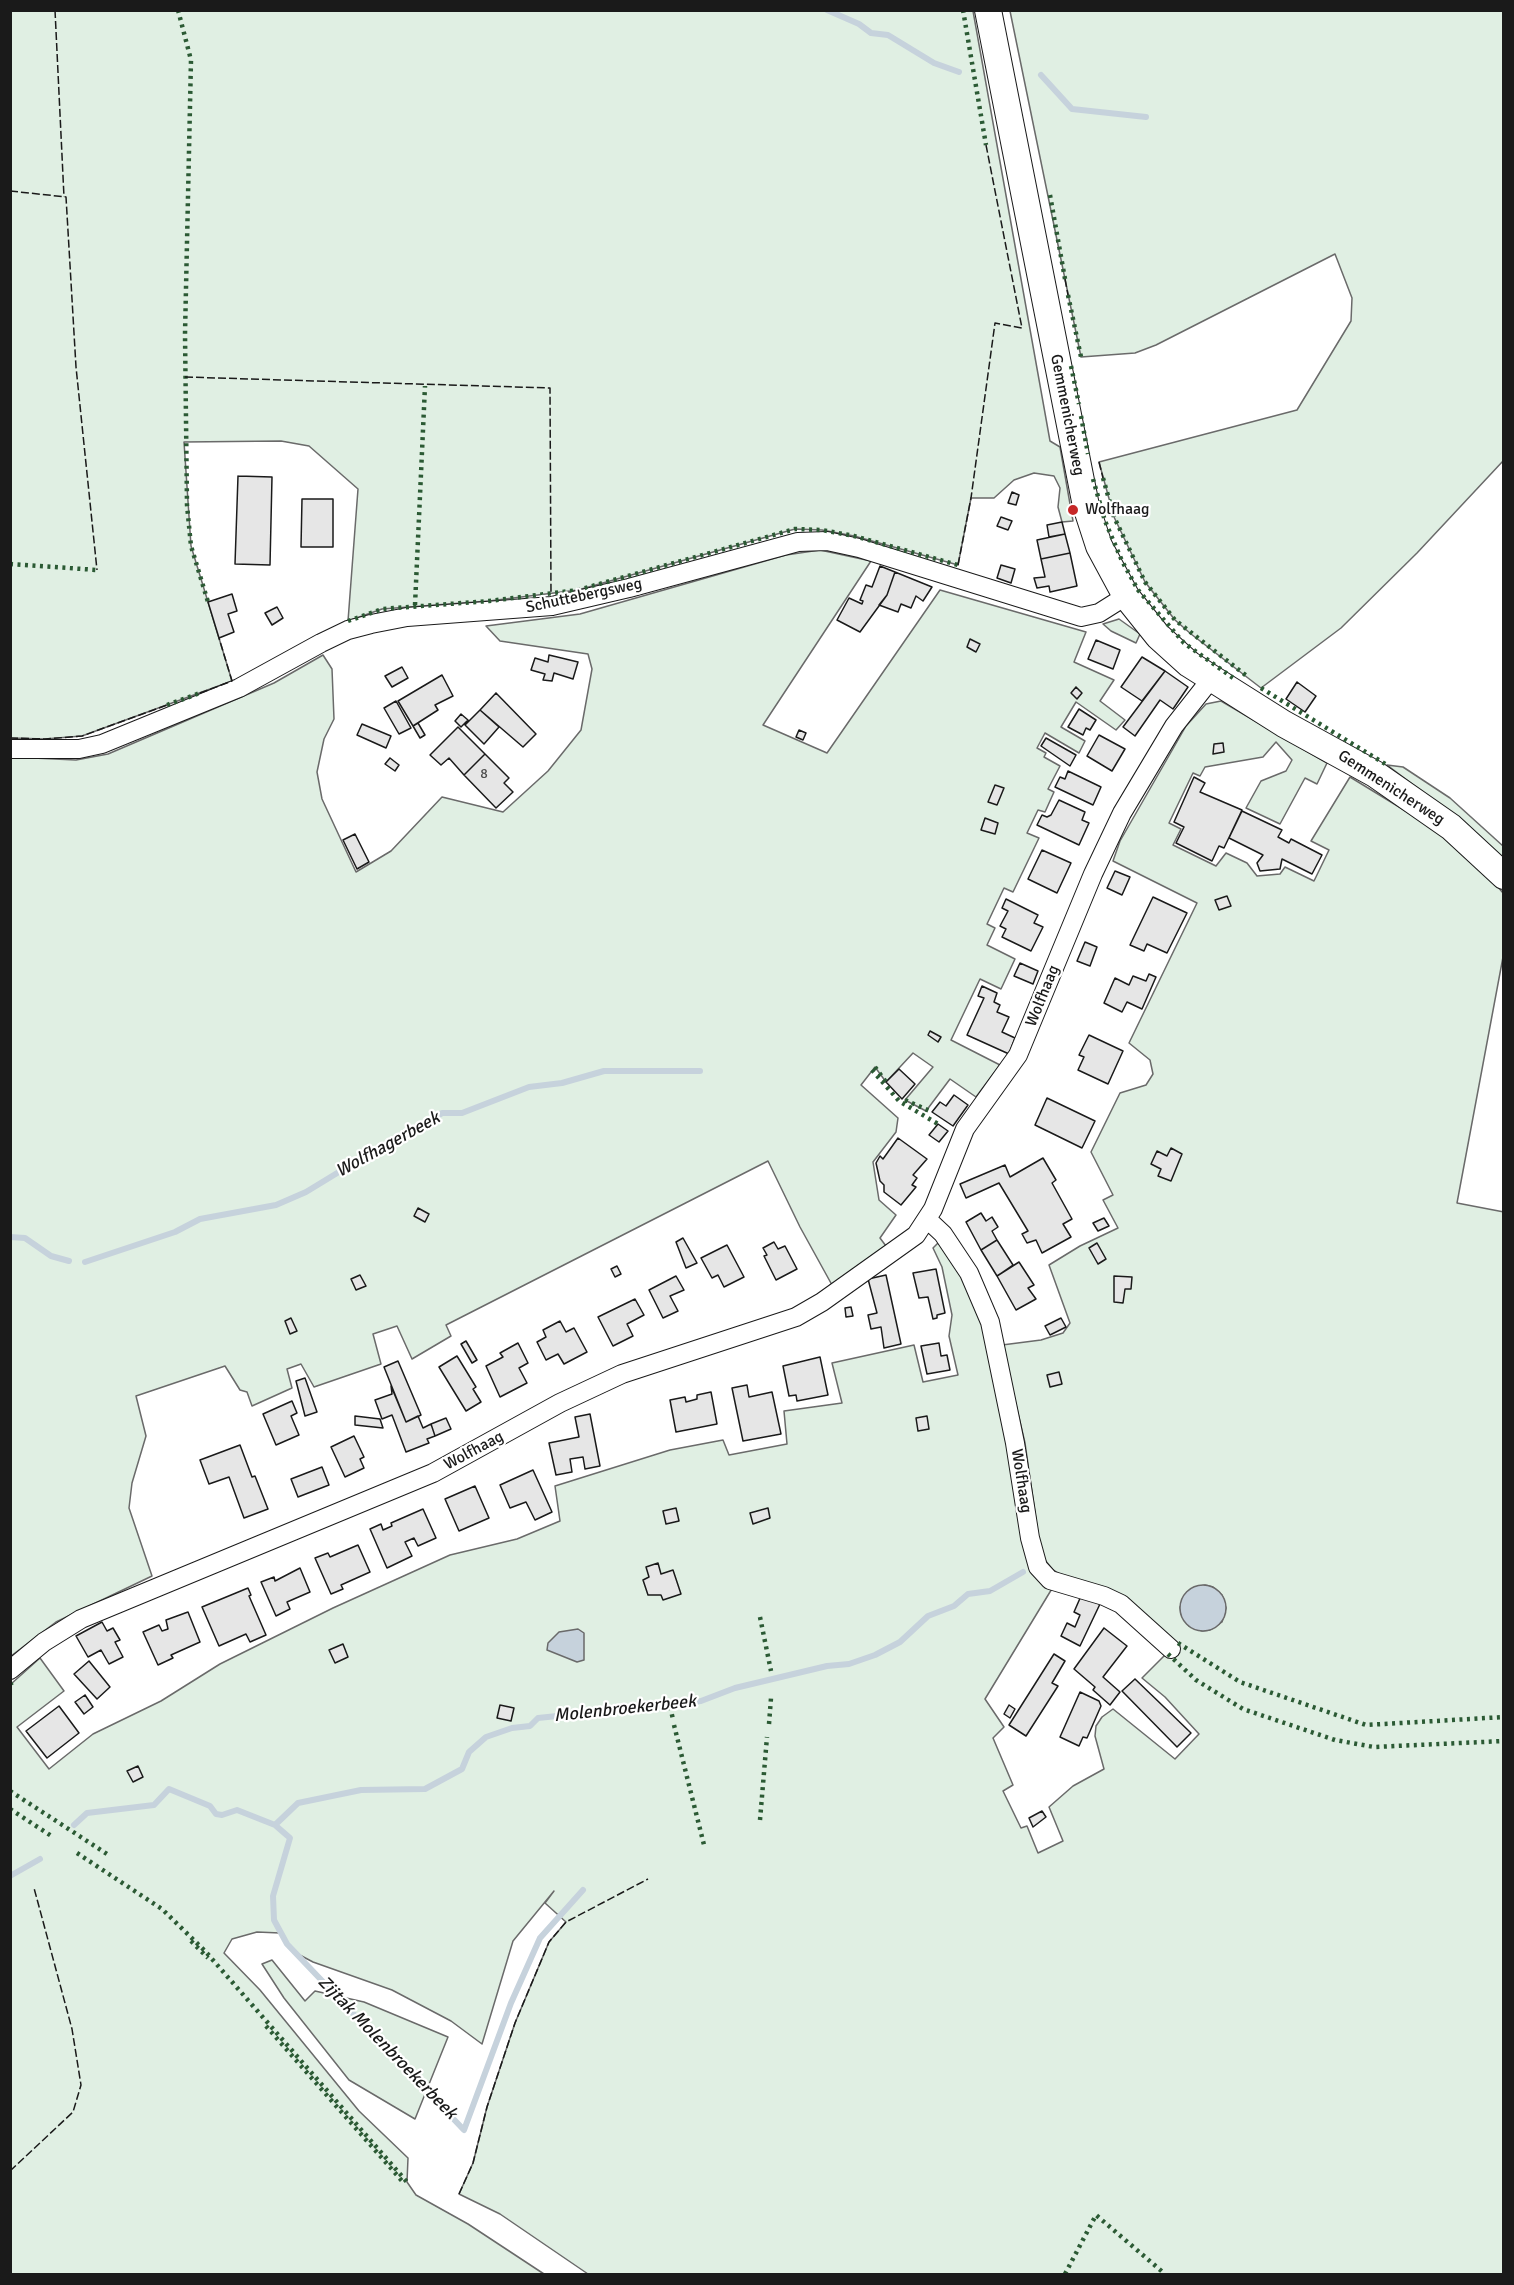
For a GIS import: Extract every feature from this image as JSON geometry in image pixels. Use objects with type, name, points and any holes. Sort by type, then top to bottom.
[{"type":"main road","name":"Gemmenicherweg","points":[[988,10],[1084,497],[1099,546],[1126,596],[1158,636],[1211,679],[1375,774],[1450,827],[1496,868]]},
{"type":"street","name":"Schuttebergsweg","points":[[10,748],[79,749],[102,744],[239,688],[321,643],[356,628],[407,617],[552,606],[629,588],[798,542],[827,541],[859,548],[1081,616],[1099,613],[1126,596]]},
{"type":"street","name":"Wolfhaag","points":[[10,1670],[45,1642],[81,1618],[433,1473],[560,1403],[622,1374],[796,1317],[916,1235],[927,1219],[965,1129],[1018,1055],[1093,874],[1119,820],[1174,726],[1211,679]]},
{"type":"street","name":"Wolfhaag","points":[[927,1219],[943,1234],[969,1274],[990,1322],[1011,1420],[1030,1538],[1038,1567],[1050,1580],[1104,1596],[1121,1604],[1171,1649]]},
{"type":"green space","points":[[11,11],[973,11],[1050,441],[1060,447],[1073,521],[1062,522],[1058,507],[1060,488],[1054,476],[1034,473],[1014,480],[994,498],[971,498],[958,565],[854,536],[822,530],[795,529],[578,590],[489,601],[382,609],[348,621],[358,489],[309,446],[281,441],[184,442],[191,546],[232,681],[82,736],[45,739],[11,738]]},
{"type":"green space","points":[[1010,11],[1503,11],[1503,461],[1417,553],[1341,628],[1261,688],[1175,620],[1145,582],[1114,517],[1099,462],[1297,410],[1351,321],[1352,298],[1335,254],[1156,345],[1135,353],[1081,357]]},
{"type":"green space","points":[[820,550],[871,561],[763,725],[827,753],[940,590],[1086,632],[1074,662],[1114,680],[1100,701],[1125,720],[1116,730],[1076,702],[1061,727],[1085,741],[1079,753],[1045,733],[1037,748],[1046,753],[1044,757],[1060,766],[1048,789],[1054,792],[1045,812],[1038,810],[1027,833],[1039,838],[1013,892],[1004,888],[987,924],[995,928],[987,945],[1015,959],[1001,989],[980,979],[951,1040],[1000,1065],[976,1097],[950,1079],[926,1111],[905,1100],[933,1067],[913,1053],[886,1082],[875,1067],[861,1085],[898,1118],[896,1132],[873,1162],[879,1200],[896,1215],[880,1238],[886,1246],[832,1285],[800,1227],[768,1161],[446,1325],[451,1336],[412,1359],[397,1326],[373,1334],[381,1364],[314,1387],[301,1364],[287,1369],[292,1388],[252,1406],[247,1392],[240,1390],[225,1366],[136,1396],[146,1436],[132,1483],[129,1508],[152,1576],[56,1622],[11,1656],[11,757],[76,760],[108,754],[274,683],[323,655],[332,669],[334,719],[324,739],[317,772],[322,799],[356,872],[391,851],[442,797],[503,812],[548,771],[581,730],[592,669],[588,654],[500,641],[486,626],[580,614],[786,555]]},
{"type":"green space","points":[[1119,619],[1140,634],[1136,643],[1111,631],[1103,624]]},
{"type":"green space","points":[[1221,701],[1327,763],[1317,784],[1305,778],[1280,824],[1246,808],[1261,781],[1286,771],[1292,760],[1276,742],[1263,757],[1205,767],[1200,776],[1193,773],[1169,823],[1181,829],[1173,845],[1216,866],[1226,853],[1247,863],[1257,876],[1280,874],[1285,867],[1314,881],[1329,850],[1311,841],[1350,777],[1445,835],[1483,869],[1503,893],[1503,957],[1457,1203],[1504,1212],[1503,2274],[588,2274],[500,2214],[459,2194],[473,2163],[487,2107],[515,2023],[549,1942],[566,1922],[545,1903],[554,1891],[513,1941],[482,2044],[451,2021],[392,1990],[313,1962],[294,1952],[280,1933],[257,1932],[232,1939],[224,1953],[260,1990],[359,2111],[408,2158],[407,2182],[416,2195],[468,2224],[544,2274],[11,2274],[11,1684],[40,1658],[64,1691],[17,1727],[49,1769],[93,1734],[161,1701],[220,1664],[333,1608],[450,1555],[517,1539],[560,1521],[555,1486],[670,1450],[723,1440],[729,1455],[787,1444],[784,1411],[842,1403],[832,1363],[914,1345],[923,1382],[958,1375],[949,1336],[952,1315],[942,1267],[933,1248],[940,1241],[962,1273],[980,1307],[1000,1397],[1023,1536],[1034,1571],[1041,1582],[1053,1587],[985,1699],[1004,1727],[993,1738],[1013,1785],[1003,1791],[1021,1828],[1027,1826],[1038,1853],[1063,1841],[1049,1807],[1073,1786],[1104,1769],[1095,1736],[1096,1726],[1102,1717],[1113,1709],[1175,1759],[1199,1734],[1165,1697],[1142,1678],[1177,1643],[1113,1593],[1063,1576],[1053,1570],[1041,1555],[1025,1443],[1002,1345],[1041,1340],[1063,1333],[1070,1323],[1049,1265],[1080,1246],[1118,1228],[1103,1200],[1113,1195],[1091,1152],[1120,1093],[1146,1085],[1153,1074],[1150,1060],[1129,1043],[1197,903],[1113,861],[1120,841],[1186,726],[1206,704]],"holes":[[[1205,1585],[1213,1587],[1222,1595],[1226,1608],[1222,1622],[1210,1630],[1202,1631],[1189,1626],[1181,1614],[1180,1607],[1186,1594],[1191,1589]]]},
{"type":"green space","points":[[1387,765],[1403,767],[1450,798],[1503,846],[1503,861],[1464,823]]},
{"type":"green space","points":[[272,1960],[305,2001],[315,1991],[364,2002],[448,2037],[415,2119],[349,2080],[284,1998],[262,1964]]},
{"type":"shaded area","points":[[1203,1585],[1219,1592],[1226,1608],[1219,1624],[1203,1631],[1187,1624],[1180,1608],[1187,1592]]},
{"type":"shaded area","points":[[578,1629],[584,1633],[584,1660],[577,1662],[547,1650],[548,1643],[559,1632]]},
{"type":"building","points":[[238,476],[272,477],[270,565],[235,564]]},
{"type":"building","points":[[1012,492],[1019,495],[1016,505],[1008,503]]},
{"type":"building","points":[[302,499],[333,499],[333,547],[301,547]]},
{"type":"building","points":[[1001,517],[1012,521],[1008,530],[997,526]]},
{"type":"building","points":[[1062,522],[1065,534],[1049,537],[1047,525]]},
{"type":"building","points":[[1065,534],[1070,553],[1041,559],[1037,540]]},
{"type":"building","points":[[1070,553],[1077,586],[1050,592],[1049,586],[1037,588],[1034,578],[1045,577],[1041,559]]},
{"type":"building","points":[[1001,565],[1015,569],[1011,583],[997,578]]},
{"type":"building","points":[[880,566],[895,572],[887,595],[860,632],[837,620],[849,598],[862,604],[863,601],[860,600],[866,585],[872,587]]},
{"type":"building","points":[[895,572],[932,587],[923,601],[916,596],[911,608],[901,604],[898,612],[879,605],[887,595]]},
{"type":"building","points":[[232,594],[237,611],[228,614],[234,632],[219,638],[208,602]]},
{"type":"building","points":[[277,607],[283,618],[272,625],[265,613]]},
{"type":"building","points":[[970,639],[980,644],[976,652],[967,647]]},
{"type":"building","points":[[1096,640],[1120,650],[1113,669],[1088,659]]},
{"type":"building","points":[[549,655],[578,662],[573,679],[554,673],[552,681],[543,680],[545,674],[531,670],[535,658],[548,662]]},
{"type":"building","points":[[1142,657],[1165,671],[1142,701],[1121,687]]},
{"type":"building","points":[[402,667],[408,678],[392,687],[385,676]]},
{"type":"building","points":[[1165,671],[1188,687],[1173,709],[1160,700],[1135,736],[1123,727]]},
{"type":"building","points":[[442,675],[453,696],[435,705],[438,710],[413,726],[398,701]]},
{"type":"building","points":[[1297,682],[1316,696],[1305,712],[1286,699]]},
{"type":"building","points":[[1076,687],[1082,693],[1077,699],[1071,693]]},
{"type":"building","points":[[496,693],[536,734],[523,747],[480,710]]},
{"type":"building","points":[[396,701],[411,728],[399,734],[384,708]]},
{"type":"building","points":[[1079,709],[1096,720],[1090,730],[1086,728],[1083,735],[1068,727]]},
{"type":"building","points":[[480,710],[499,727],[484,744],[465,725]]},
{"type":"building","points":[[461,714],[468,720],[461,727],[455,721]]},
{"type":"building","points":[[418,723],[425,735],[420,738],[413,726]]},
{"type":"building","points":[[362,724],[391,736],[386,748],[357,735]]},
{"type":"building","points":[[458,727],[485,754],[464,775],[449,758],[441,765],[430,755]]},
{"type":"building","points":[[799,730],[806,733],[803,740],[796,737]]},
{"type":"building","points":[[1099,735],[1125,749],[1112,771],[1087,756]]},
{"type":"building","points":[[1046,738],[1076,755],[1070,766],[1041,746]]},
{"type":"building","points":[[1223,743],[1224,752],[1213,754],[1214,744]]},
{"type":"building","points":[[485,754],[509,778],[504,783],[513,792],[496,808],[464,775]]},
{"type":"building","points":[[390,758],[399,765],[395,771],[385,764]]},
{"type":"building","points":[[1068,771],[1101,787],[1093,805],[1055,787],[1060,777],[1065,779]]},
{"type":"building","points":[[1194,777],[1205,783],[1200,792],[1242,810],[1224,848],[1219,846],[1212,861],[1176,843],[1184,827],[1174,822]]},
{"type":"building","points":[[995,785],[1004,788],[997,805],[988,802]]},
{"type":"building","points":[[1059,800],[1085,812],[1082,820],[1089,823],[1079,845],[1037,825],[1042,815],[1047,817],[1051,815]]},
{"type":"building","points":[[1242,811],[1282,830],[1278,837],[1289,843],[1291,839],[1322,855],[1312,874],[1282,859],[1280,869],[1260,871],[1257,863],[1263,855],[1229,838]]},
{"type":"building","points":[[985,818],[998,823],[995,834],[981,830]]},
{"type":"building","points":[[355,834],[369,862],[357,869],[343,840]]},
{"type":"building","points":[[1042,850],[1071,863],[1057,893],[1028,879]]},
{"type":"building","points":[[1115,871],[1130,877],[1122,895],[1107,888]]},
{"type":"building","points":[[1227,896],[1231,906],[1219,910],[1215,900]]},
{"type":"building","points":[[1153,897],[1187,913],[1167,953],[1147,944],[1144,951],[1130,945]]},
{"type":"building","points":[[1006,899],[1038,915],[1034,923],[1043,927],[1031,951],[1002,937],[1006,929],[1000,926],[1008,911],[1002,908]]},
{"type":"building","points":[[1085,942],[1097,947],[1090,966],[1077,961]]},
{"type":"building","points":[[1020,963],[1038,971],[1033,984],[1014,976]]},
{"type":"building","points":[[1149,974],[1156,977],[1142,1009],[1127,1002],[1122,1012],[1104,1003],[1115,978],[1129,985],[1133,976],[1146,981]]},
{"type":"building","points":[[982,986],[997,993],[994,1002],[1000,1005],[997,1012],[1009,1017],[1002,1032],[1015,1038],[1009,1054],[967,1035],[984,998],[978,996]]},
{"type":"building","points":[[930,1031],[941,1037],[938,1042],[928,1035]]},
{"type":"building","points":[[1089,1035],[1123,1051],[1108,1084],[1078,1070],[1084,1057],[1079,1055]]},
{"type":"building","points":[[899,1069],[915,1084],[902,1099],[886,1082]]},
{"type":"building","points":[[954,1095],[968,1105],[953,1126],[932,1112],[940,1102],[946,1106]]},
{"type":"building","points":[[1047,1098],[1095,1121],[1082,1148],[1035,1125]]},
{"type":"building","points":[[938,1124],[948,1131],[939,1142],[929,1135]]},
{"type":"building","points":[[898,1138],[927,1159],[913,1175],[917,1178],[912,1185],[916,1187],[901,1205],[884,1192],[884,1185],[880,1181],[876,1163],[880,1156],[883,1159]]},
{"type":"building","points":[[1171,1148],[1182,1154],[1171,1181],[1158,1176],[1161,1169],[1151,1164],[1157,1151],[1167,1156]]},
{"type":"building","points":[[1043,1158],[1056,1180],[1052,1183],[1072,1219],[1063,1224],[1071,1237],[1042,1253],[1036,1240],[1027,1243],[1022,1234],[1028,1231],[999,1183],[966,1198],[960,1184],[1005,1165],[1010,1177]]},
{"type":"building","points":[[418,1208],[429,1214],[425,1222],[414,1216]]},
{"type":"building","points":[[981,1213],[986,1221],[992,1217],[998,1227],[992,1231],[997,1240],[981,1250],[966,1222]]},
{"type":"building","points":[[1104,1218],[1109,1226],[1098,1231],[1093,1223]]},
{"type":"building","points":[[683,1238],[697,1263],[686,1268],[676,1242]]},
{"type":"building","points":[[997,1240],[1013,1265],[997,1276],[981,1250]]},
{"type":"building","points":[[774,1242],[778,1249],[785,1246],[797,1269],[776,1280],[764,1256],[767,1255],[763,1248]]},
{"type":"building","points":[[1097,1243],[1106,1259],[1098,1264],[1089,1248]]},
{"type":"building","points":[[727,1245],[744,1277],[724,1287],[718,1275],[712,1278],[701,1258]]},
{"type":"building","points":[[1019,1262],[1034,1285],[1028,1288],[1036,1299],[1016,1310],[997,1276]]},
{"type":"building","points":[[617,1266],[621,1274],[615,1277],[611,1269]]},
{"type":"building","points":[[936,1269],[945,1313],[933,1319],[928,1297],[919,1298],[913,1273]]},
{"type":"building","points":[[360,1275],[366,1286],[356,1290],[351,1279]]},
{"type":"building","points":[[886,1275],[901,1344],[884,1348],[881,1327],[871,1329],[868,1315],[877,1313],[868,1279]]},
{"type":"building","points":[[676,1276],[684,1290],[670,1296],[678,1311],[663,1318],[649,1290]]},
{"type":"building","points":[[1114,1276],[1132,1277],[1131,1289],[1125,1289],[1123,1303],[1114,1302]]},
{"type":"building","points":[[635,1299],[644,1315],[627,1324],[633,1336],[613,1346],[598,1317]]},
{"type":"building","points":[[851,1307],[853,1316],[846,1317],[845,1308]]},
{"type":"building","points":[[291,1318],[297,1331],[290,1334],[285,1321]]},
{"type":"building","points":[[1061,1318],[1066,1327],[1050,1335],[1045,1326]]},
{"type":"building","points":[[560,1321],[566,1332],[574,1328],[587,1352],[564,1364],[558,1354],[546,1360],[537,1342],[546,1337],[543,1330]]},
{"type":"building","points":[[466,1341],[477,1360],[472,1363],[461,1344]]},
{"type":"building","points":[[518,1343],[528,1363],[519,1368],[527,1383],[500,1397],[486,1366],[503,1357],[500,1353]]},
{"type":"building","points":[[939,1343],[941,1356],[947,1355],[950,1370],[927,1374],[921,1346]]},
{"type":"building","points":[[457,1356],[476,1387],[473,1389],[481,1402],[466,1411],[439,1367]]},
{"type":"building","points":[[820,1357],[828,1395],[797,1401],[796,1395],[789,1396],[783,1366]]},
{"type":"building","points":[[398,1361],[421,1415],[406,1422],[384,1367]]},
{"type":"building","points":[[1059,1372],[1062,1384],[1050,1387],[1047,1375]]},
{"type":"building","points":[[305,1378],[317,1412],[305,1416],[296,1381]]},
{"type":"building","points":[[747,1385],[749,1397],[772,1392],[781,1434],[743,1441],[732,1388]]},
{"type":"building","points":[[391,1386],[406,1422],[418,1416],[423,1428],[431,1424],[435,1436],[427,1439],[429,1443],[406,1452],[392,1415],[382,1419],[375,1400],[392,1394]]},
{"type":"building","points":[[711,1392],[717,1424],[676,1432],[670,1400],[685,1397],[686,1402],[697,1399],[697,1395]]},
{"type":"building","points":[[292,1401],[297,1413],[291,1416],[299,1435],[276,1445],[263,1414]]},
{"type":"building","points":[[590,1414],[600,1466],[585,1469],[583,1457],[570,1459],[572,1472],[556,1475],[549,1443],[579,1437],[575,1417]]},
{"type":"building","points":[[355,1416],[380,1419],[383,1428],[355,1425]]},
{"type":"building","points":[[927,1416],[929,1429],[918,1431],[916,1418]]},
{"type":"building","points":[[446,1418],[451,1429],[435,1436],[431,1424]]},
{"type":"building","points":[[354,1436],[364,1457],[360,1459],[364,1468],[345,1477],[331,1447]]},
{"type":"building","points":[[240,1445],[252,1477],[255,1476],[268,1509],[244,1518],[229,1477],[209,1484],[200,1460]]},
{"type":"building","points":[[322,1467],[329,1485],[298,1497],[291,1479]]},
{"type":"building","points":[[533,1470],[552,1512],[535,1520],[526,1502],[510,1508],[500,1485]]},
{"type":"building","points":[[475,1486],[489,1518],[459,1531],[445,1499]]},
{"type":"building","points":[[676,1508],[679,1521],[666,1524],[663,1511]]},
{"type":"building","points":[[768,1508],[770,1518],[753,1524],[750,1513]]},
{"type":"building","points":[[423,1509],[436,1538],[418,1546],[414,1538],[405,1542],[412,1556],[387,1568],[370,1529],[381,1524],[383,1530],[392,1526],[391,1523]]},
{"type":"building","points":[[358,1545],[370,1572],[341,1585],[343,1589],[331,1594],[315,1558],[328,1553],[330,1557]]},
{"type":"building","points":[[658,1563],[661,1574],[673,1570],[681,1594],[663,1600],[661,1595],[648,1595],[643,1580],[649,1577],[646,1567]]},
{"type":"building","points":[[300,1568],[310,1592],[287,1602],[290,1609],[276,1616],[261,1582],[274,1577],[275,1581]]},
{"type":"building","points":[[248,1588],[251,1595],[249,1596],[266,1635],[250,1642],[246,1634],[219,1646],[202,1607]]},
{"type":"building","points":[[1081,1596],[1100,1604],[1080,1646],[1061,1636],[1067,1623],[1075,1627],[1080,1615],[1074,1612]]},
{"type":"building","points":[[188,1612],[200,1642],[171,1655],[173,1658],[158,1665],[143,1632],[159,1625],[162,1631],[168,1629],[166,1620]]},
{"type":"building","points":[[102,1622],[107,1631],[113,1628],[120,1640],[115,1642],[123,1657],[109,1664],[101,1650],[88,1657],[76,1636]]},
{"type":"building","points":[[1104,1628],[1127,1646],[1103,1677],[1120,1692],[1110,1705],[1093,1690],[1095,1687],[1074,1669]]},
{"type":"building","points":[[343,1644],[348,1657],[335,1663],[329,1650]]},
{"type":"building","points":[[1054,1654],[1065,1661],[1052,1683],[1058,1686],[1026,1736],[1009,1725]]},
{"type":"building","points":[[89,1661],[110,1687],[97,1699],[74,1674]]},
{"type":"building","points":[[1135,1679],[1191,1733],[1177,1747],[1122,1691]]},
{"type":"building","points":[[1080,1692],[1099,1701],[1101,1706],[1087,1738],[1083,1737],[1079,1746],[1060,1737]]},
{"type":"building","points":[[85,1695],[93,1707],[84,1714],[75,1702]]},
{"type":"building","points":[[500,1705],[514,1708],[511,1721],[497,1718]]},
{"type":"building","points":[[1009,1705],[1015,1709],[1010,1718],[1004,1714]]},
{"type":"building","points":[[59,1706],[79,1733],[47,1758],[26,1731]]},
{"type":"building","points":[[138,1766],[143,1777],[133,1782],[127,1771]]},
{"type":"building","points":[[1042,1811],[1046,1817],[1033,1827],[1029,1818]]},
{"type":"waterway","points":[[827,10],[859,24],[871,33],[888,35],[934,63],[959,72]]},
{"type":"waterway","points":[[1041,75],[1072,109],[1146,117]]},
{"type":"waterway","name":"Wolfhagerbeek","points":[[85,1262],[175,1232],[200,1219],[276,1205],[306,1192],[370,1153],[414,1133],[442,1113],[462,1113],[529,1087],[562,1083],[604,1071],[700,1071]]},
{"type":"waterway","name":"Wolfhagerbeek","points":[[10,1237],[25,1238],[51,1256],[69,1261]]},
{"type":"waterway","name":"Molenbroekerbeek","points":[[74,1825],[87,1813],[154,1805],[169,1789],[210,1806],[216,1814],[222,1815],[237,1810],[275,1825],[298,1803],[361,1790],[425,1789],[462,1769],[469,1752],[486,1737],[512,1728],[530,1726],[538,1718],[701,1701],[735,1688],[827,1666],[849,1664],[875,1655],[900,1642],[928,1616],[954,1606],[968,1594],[990,1591],[1023,1572]]},
{"type":"waterway","name":"Zijtak Molenbroekerbeek","points":[[275,1825],[290,1838],[273,1896],[274,1920],[287,1944],[464,2130],[511,2003],[540,1938],[583,1890]]},
{"type":"waterway","name":"Molenbroekerbeek","points":[[10,1876],[40,1859]]},
{"type":"hedge","points":[[178,10],[191,60],[185,334],[187,505],[191,546],[208,602]]},
{"type":"hedge","points":[[963,10],[986,145]]},
{"type":"hedge","points":[[1050,195],[1065,279]]},
{"type":"hedge","points":[[1068,295],[1081,357]]},
{"type":"hedge","points":[[1071,366],[1079,404]]},
{"type":"hedge","points":[[415,605],[425,386]]},
{"type":"hedge","points":[[1081,416],[1088,454]]},
{"type":"hedge","points":[[1103,478],[1114,517],[1145,582],[1175,620],[1248,677]]},
{"type":"hedge","points":[[1093,479],[1105,521],[1122,561],[1138,590],[1184,643],[1236,680]]},
{"type":"hedge","points":[[348,621],[382,609],[489,601],[578,590],[795,529],[822,530],[854,536],[958,565]]},
{"type":"hedge","points":[[10,564],[97,570]]},
{"type":"hedge","points":[[1261,688],[1387,765]]},
{"type":"hedge","points":[[167,705],[200,693]]},
{"type":"hedge","points":[[875,1067],[886,1082]]},
{"type":"hedge","points":[[872,1070],[899,1101],[938,1124]]},
{"type":"hedge","points":[[905,1100],[932,1112]]},
{"type":"hedge","points":[[760,1617],[771,1671]]},
{"type":"hedge","points":[[1178,1643],[1240,1682],[1366,1725],[1504,1717]]},
{"type":"hedge","points":[[1168,1654],[1196,1680],[1243,1709],[1335,1740],[1374,1747],[1504,1741]]},
{"type":"hedge","points":[[10,1684],[16,1680]]},
{"type":"hedge","points":[[769,1724],[771,1698]]},
{"type":"hedge","points":[[670,1707],[673,1719]]},
{"type":"hedge","points":[[674,1725],[704,1845]]},
{"type":"hedge","points":[[760,1820],[767,1737]]},
{"type":"hedge","points":[[10,1791],[107,1854]]},
{"type":"hedge","points":[[10,1809],[53,1837]]},
{"type":"hedge","points":[[77,1853],[162,1909],[205,1951],[407,2182]]},
{"type":"hedge","points":[[191,1941],[208,1958]]},
{"type":"hedge","points":[[266,2026],[403,2182]]},
{"type":"hedge","points":[[1065,2274],[1096,2215],[1165,2274]]},
{"type":"fence","points":[[55,10],[64,197]]},
{"type":"fence","points":[[958,565],[971,498],[995,323],[1022,328],[986,145]]},
{"type":"fence","points":[[10,191],[66,197],[76,367],[97,570]]},
{"type":"fence","points":[[1065,279],[1068,295]]},
{"type":"fence","points":[[185,377],[550,388],[551,594]]},
{"type":"fence","points":[[1099,462],[1103,478]]},
{"type":"fence","points":[[200,693],[232,681],[219,638]]},
{"type":"fence","points":[[10,738],[45,739],[82,736],[167,705]]},
{"type":"fence","points":[[459,2194],[473,2163],[487,2107],[515,2023],[549,1942],[566,1922],[648,1879]]},
{"type":"fence","points":[[10,2171],[73,2112],[81,2085],[72,2029],[34,1888]]},
{"type":"place","name":"Wolfhaag","points":[[1073,510]]}]
